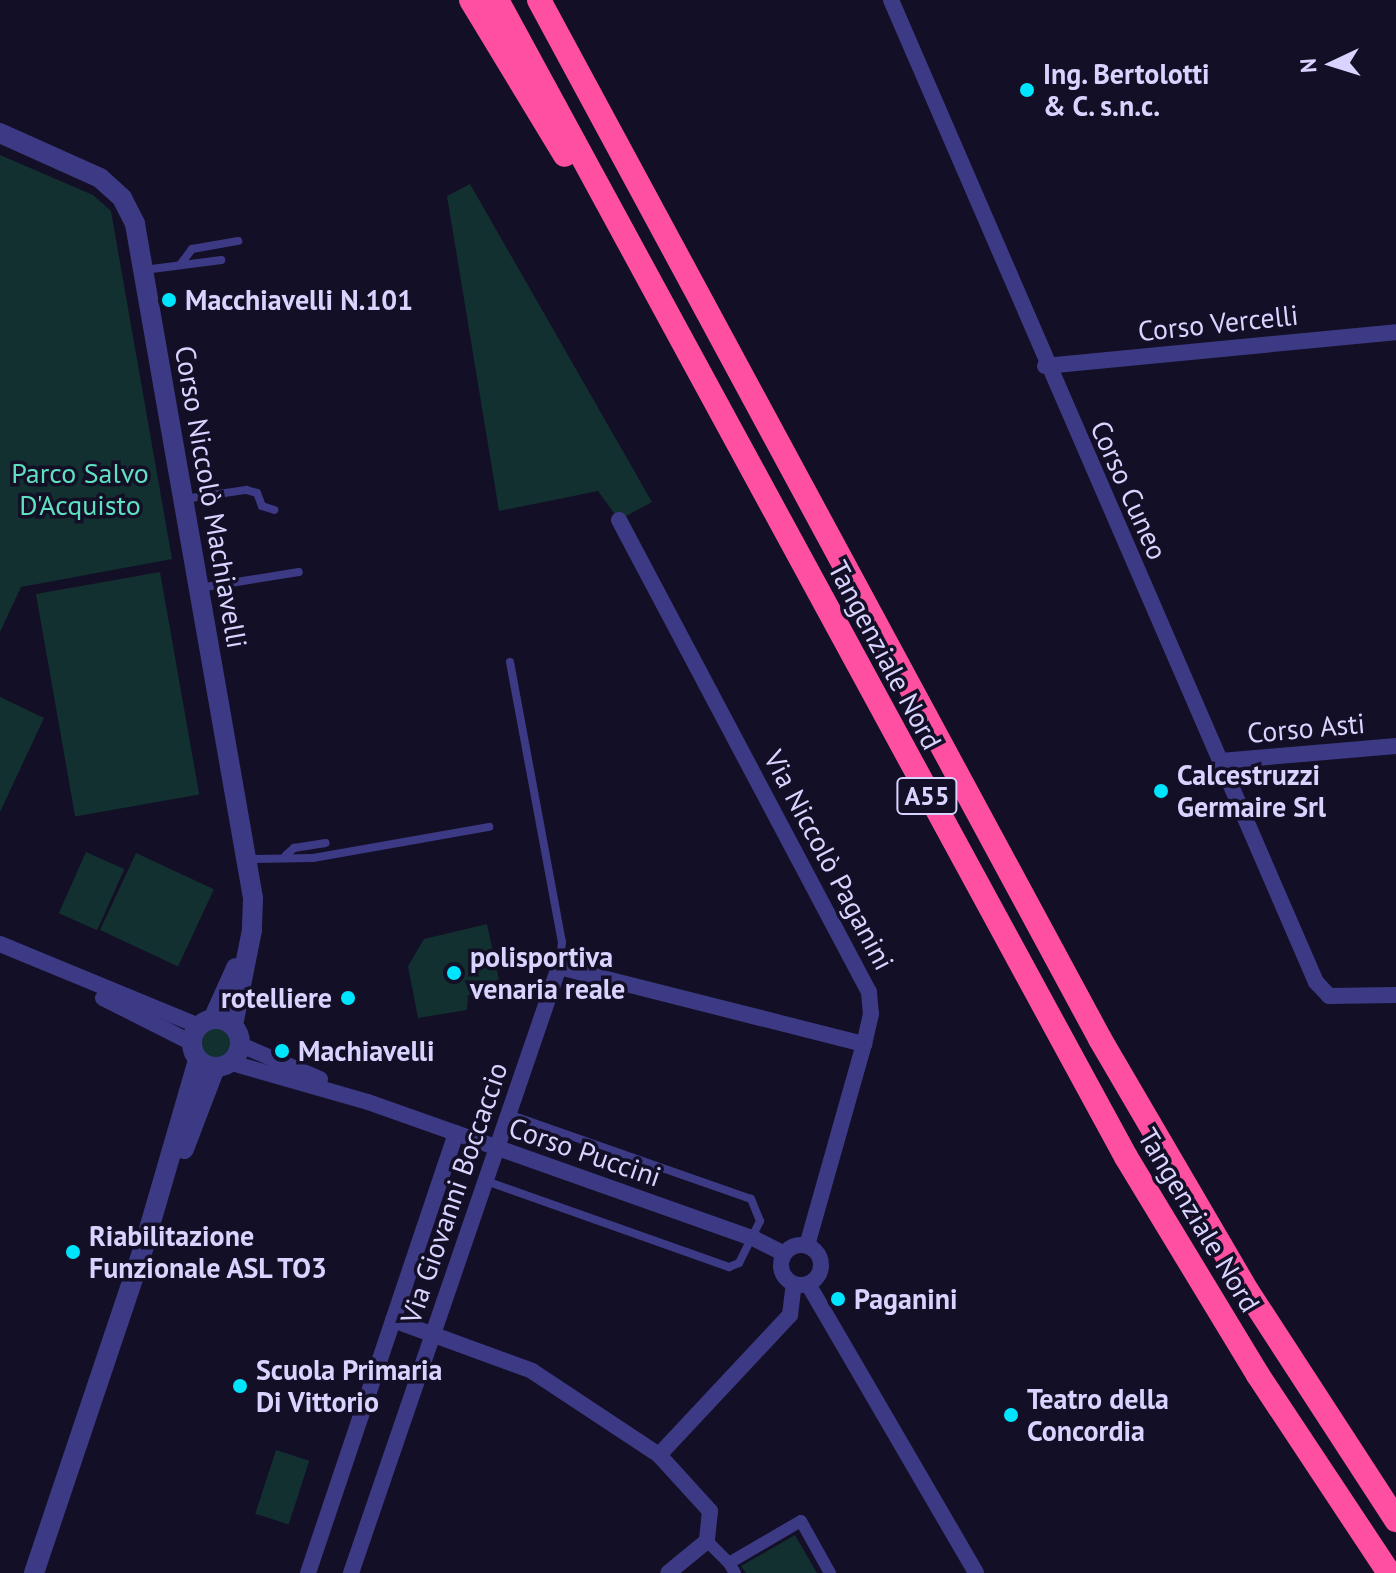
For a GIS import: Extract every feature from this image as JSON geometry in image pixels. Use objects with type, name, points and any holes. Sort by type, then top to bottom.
[{"type":"highway","points":[[471,0],[667,313]]},
{"type":"highway","name":"Tangenziale Nord","points":[[497,0],[1126,1157],[1258,1375],[1389,1573]]},
{"type":"highway","name":"Tangenziale Nord","points":[[539,0],[1100,1039],[1248,1292],[1396,1520]]},
{"type":"highway","points":[[551,0],[584,82]]},
{"type":"street","name":"Corso Cuneo","points":[[891,0],[1045,366],[1316,982],[1329,996],[1396,995]]},
{"type":"street","name":"Corso Niccolò Machiavelli","points":[[0,133],[112,187],[130,211],[143,270],[246,859],[253,915],[247,947],[215,1044],[34,1573]]},
{"type":"street","name":"Corso Vercelli","points":[[1045,366],[1396,332]]},
{"type":"street","name":"Via Niccolò Paganini","points":[[619,520],[861,972],[871,1014],[807,1245]]},
{"type":"street","name":"Corso Asti","points":[[1221,761],[1396,746]]},
{"type":"street","name":"Corso Puccini","points":[[0,944],[215,1044],[368,1102],[753,1238],[784,1254]]},
{"type":"street","points":[[559,967],[864,1044]]},
{"type":"street","name":"Via Giovanni Boccaccio","points":[[351,1573],[559,967]]},
{"type":"street","name":"Via Giovanni Boccaccio","points":[[313,1572],[456,1133]]},
{"type":"street","points":[[659,1455],[790,1315],[801,1284],[822,1264],[807,1245],[784,1254],[783,1274],[801,1284],[976,1573]]},
{"type":"street","points":[[393,1320],[532,1371],[659,1455],[710,1511],[707,1541],[668,1573]]},
{"type":"street","points":[[707,1541],[732,1568],[801,1521],[830,1573]]},
{"type":"lane","points":[[180,265],[192,249],[238,241]]},
{"type":"lane","points":[[143,270],[221,260]]},
{"type":"lane","points":[[183,499],[246,490],[257,493],[262,506],[274,510]]},
{"type":"lane","points":[[198,588],[299,572]]},
{"type":"lane","points":[[510,662],[562,942],[559,967]]},
{"type":"lane","points":[[246,859],[286,855],[313,858],[489,827]]},
{"type":"lane","points":[[286,855],[294,848],[326,843]]},
{"type":"lane","points":[[485,1181],[729,1267],[739,1263],[760,1221],[751,1199],[508,1114]]},
{"type":"green space","name":"Parco Salvo D'Acquisto","points":[[0,155],[93,195],[111,211],[172,559],[21,587],[0,632]]},
{"type":"green space","points":[[470,184],[652,502],[619,520],[598,491],[499,511],[447,196]]},
{"type":"green space","points":[[160,572],[199,795],[75,816],[36,594]]},
{"type":"green space","points":[[0,697],[44,718],[0,812]]},
{"type":"green space","points":[[86,852],[124,869],[97,930],[59,913]]},
{"type":"green space","points":[[136,853],[214,889],[178,966],[100,930]]},
{"type":"green space","name":"polisportiva venaria reale","points":[[487,924],[499,980],[477,985],[478,994],[468,995],[467,1010],[418,1018],[408,966],[424,939]]},
{"type":"green space","points":[[216,1027],[227,1032],[232,1043],[227,1054],[216,1059],[205,1054],[200,1043],[205,1032]]},
{"type":"green space","points":[[276,1450],[309,1461],[289,1525],[255,1514]]},
{"type":"green space","points":[[795,1535],[817,1573],[746,1573],[741,1566]]},
{"type":"place","name":"Ing. Bertolotti & C. s.n.c.","points":[[1027,90]]},
{"type":"place","name":"Macchiavelli N.101","points":[[169,300]]},
{"type":"place","name":"Calcestruzzi Germaire Srl","points":[[1161,791]]},
{"type":"place","name":"polisportiva venaria reale","points":[[454,973]]},
{"type":"place","name":"rotelliere","points":[[348,998]]},
{"type":"place","name":"Machiavelli","points":[[282,1051]]},
{"type":"place","name":"Riabilitazione Funzionale ASL TO3","points":[[73,1252]]},
{"type":"place","name":"Paganini","points":[[838,1299]]},
{"type":"place","name":"Scuola Primaria Di Vittorio","points":[[240,1386]]},
{"type":"place","name":"Teatro della Concordia","points":[[1011,1415]]}]
